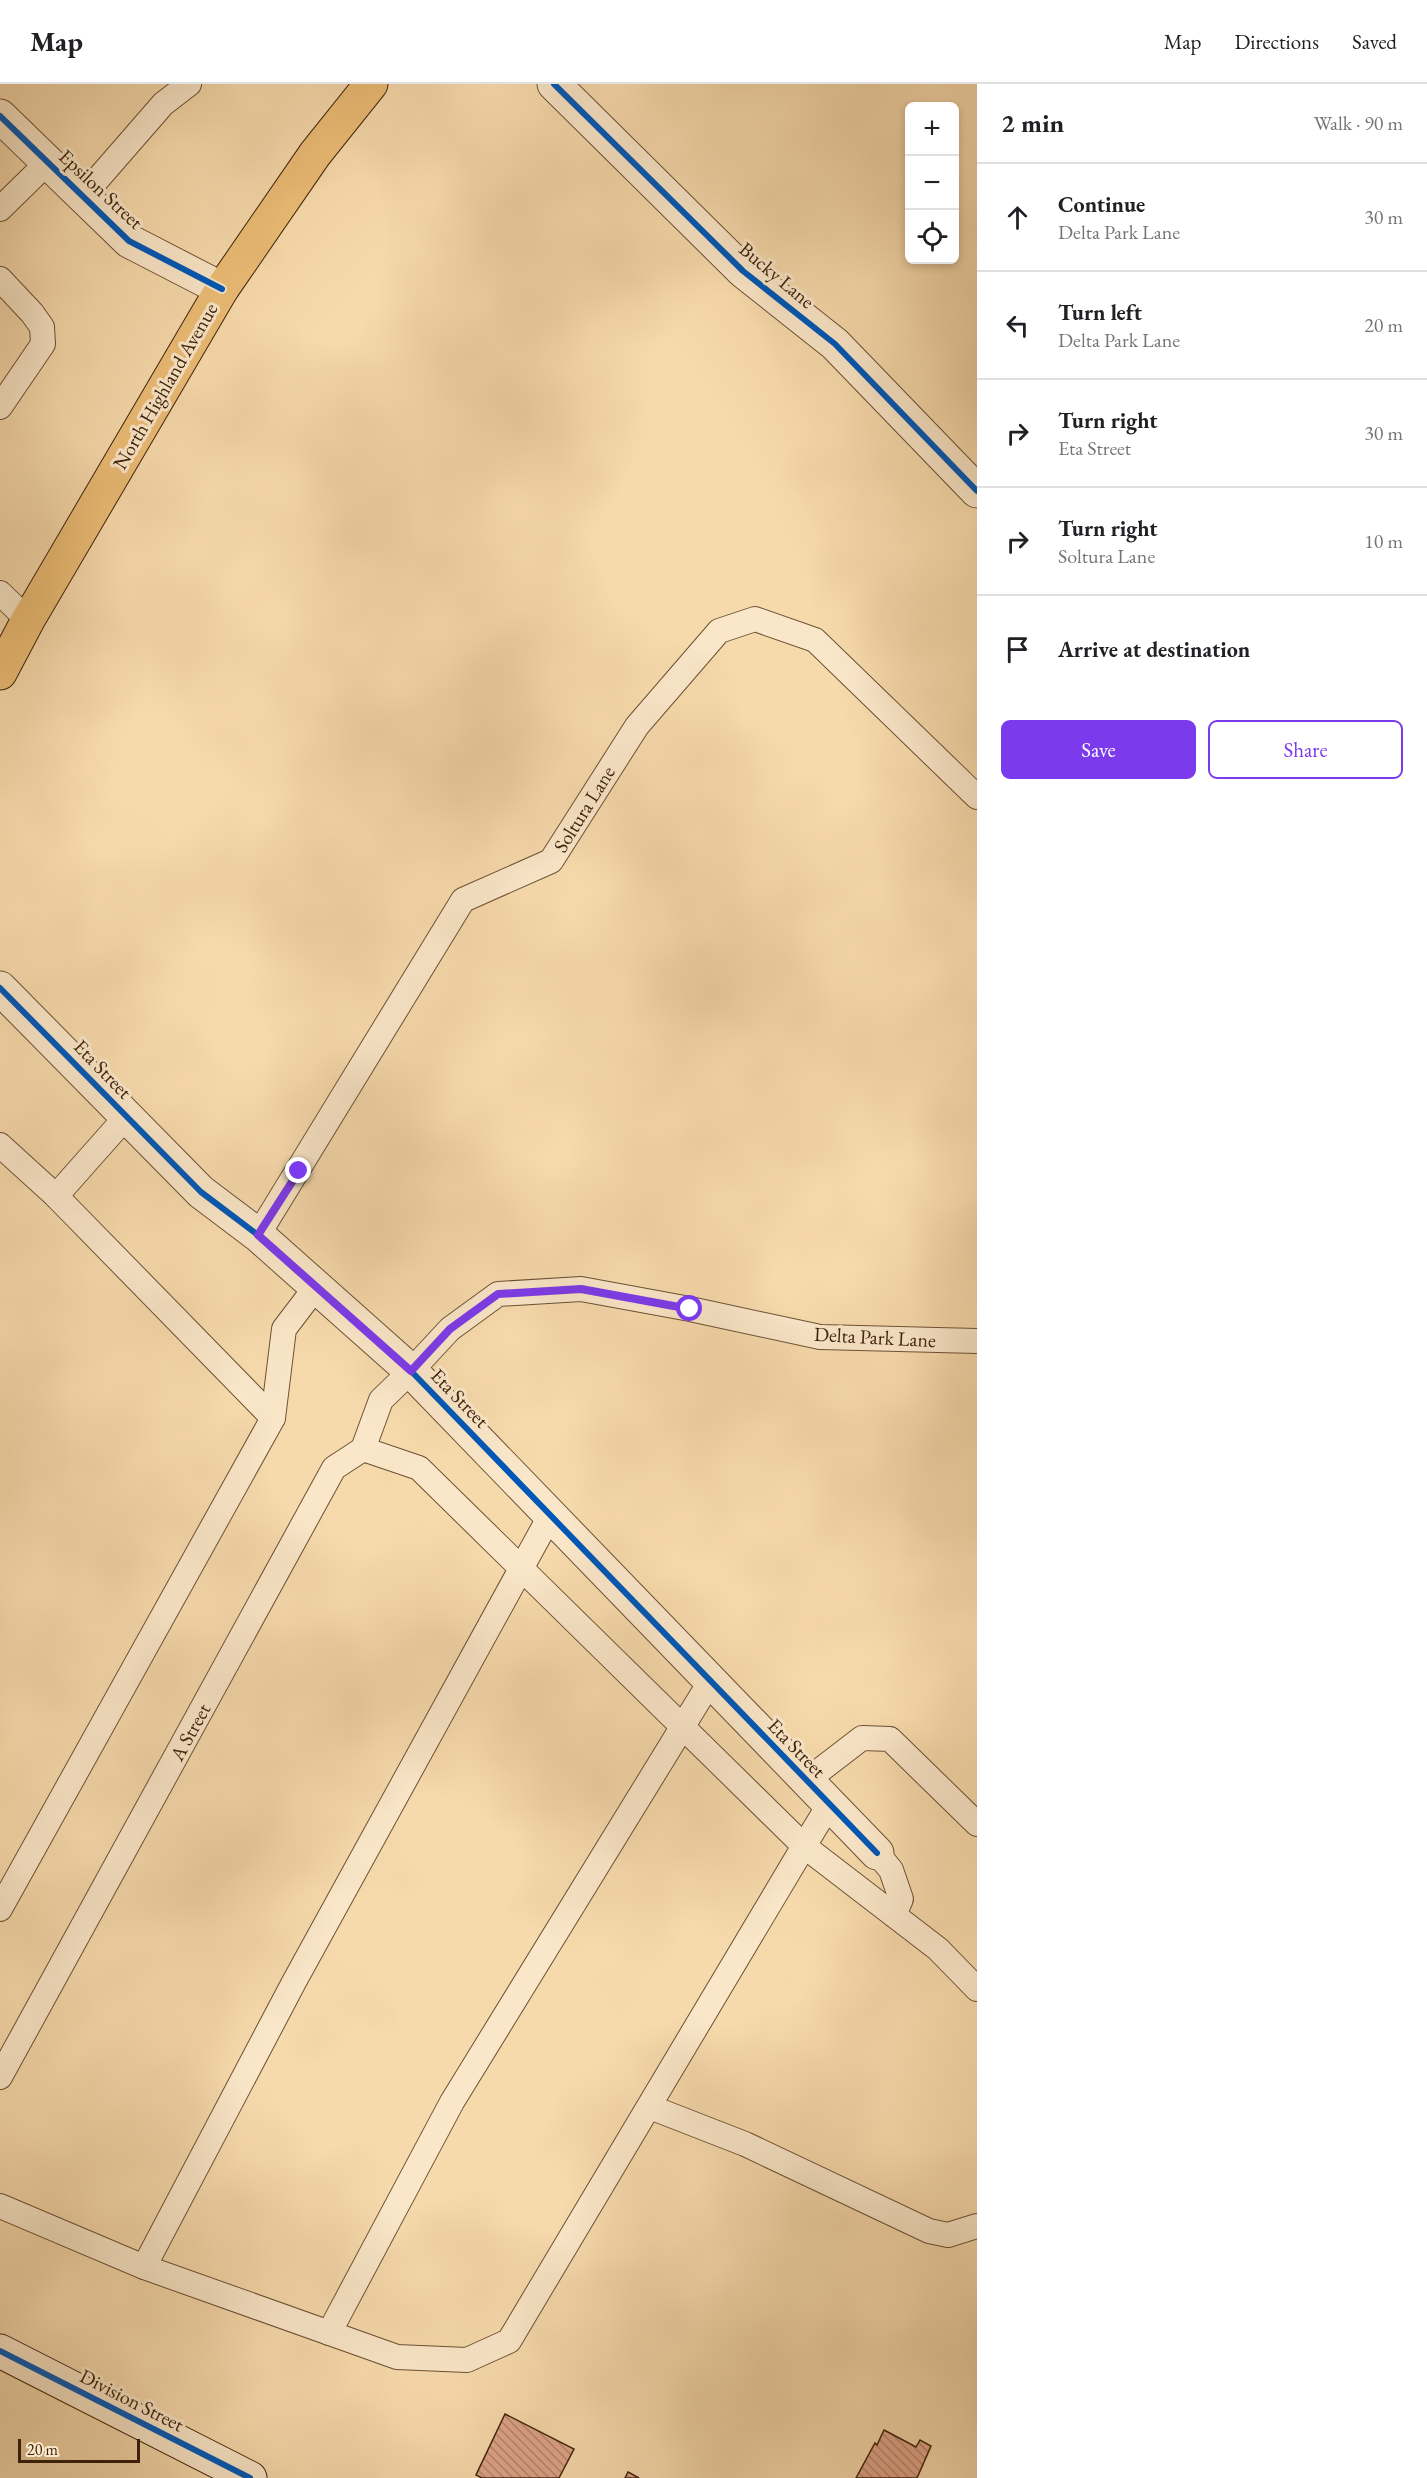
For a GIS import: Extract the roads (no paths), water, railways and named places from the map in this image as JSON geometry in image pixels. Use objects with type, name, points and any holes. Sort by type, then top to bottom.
[{"type":"main road","name":"North Highland Avenue","points":[[0,673],[28,620],[222,290],[315,154],[371,84]]},
{"type":"street","name":"Bucky Lane","points":[[554,84],[742,271],[835,344],[977,491]]},
{"type":"street","name":"Epsilon Street","points":[[0,116],[129,241],[222,290]]},
{"type":"street","name":"Eta Street","points":[[0,988],[201,1192],[258,1235],[411,1371],[876,1853]]},
{"type":"street","name":"Division Street","points":[[0,2351],[250,2478]]},
{"type":"lane","points":[[83,196],[163,104],[189,84]]},
{"type":"lane","points":[[0,210],[48,162]]},
{"type":"lane","points":[[0,279],[33,313],[42,327],[42,344],[0,406]]},
{"type":"lane","points":[[0,593],[28,620]]},
{"type":"lane","name":"Soltura Lane","points":[[258,1235],[463,900],[551,861],[637,726],[719,631],[755,620],[815,640],[977,797]]},
{"type":"lane","points":[[56,1196],[126,1117]]},
{"type":"lane","points":[[0,1145],[56,1196],[273,1418]]},
{"type":"lane","points":[[0,1910],[273,1418],[284,1329],[316,1287]]},
{"type":"lane","name":"Delta Park Lane","points":[[363,1449],[381,1400],[450,1329],[498,1294],[581,1289],[690,1309],[820,1337],[977,1341]]},
{"type":"lane","points":[[363,1449],[419,1468],[804,1846],[938,1949],[977,1989]]},
{"type":"lane","name":"A Street","points":[[0,2077],[334,1468],[363,1449]]},
{"type":"lane","points":[[144,2267],[294,1982],[550,1516]]},
{"type":"lane","points":[[330,2333],[452,2102],[710,1682]]},
{"type":"lane","points":[[806,1781],[862,1738],[890,1739],[977,1824]]},
{"type":"lane","points":[[0,2206],[144,2267],[397,2357],[467,2360],[509,2341],[829,1804]]},
{"type":"lane","points":[[876,1853],[891,1870],[901,1899],[894,1915]]},
{"type":"lane","points":[[650,2107],[745,2144],[929,2231],[948,2235],[977,2226]]}]
